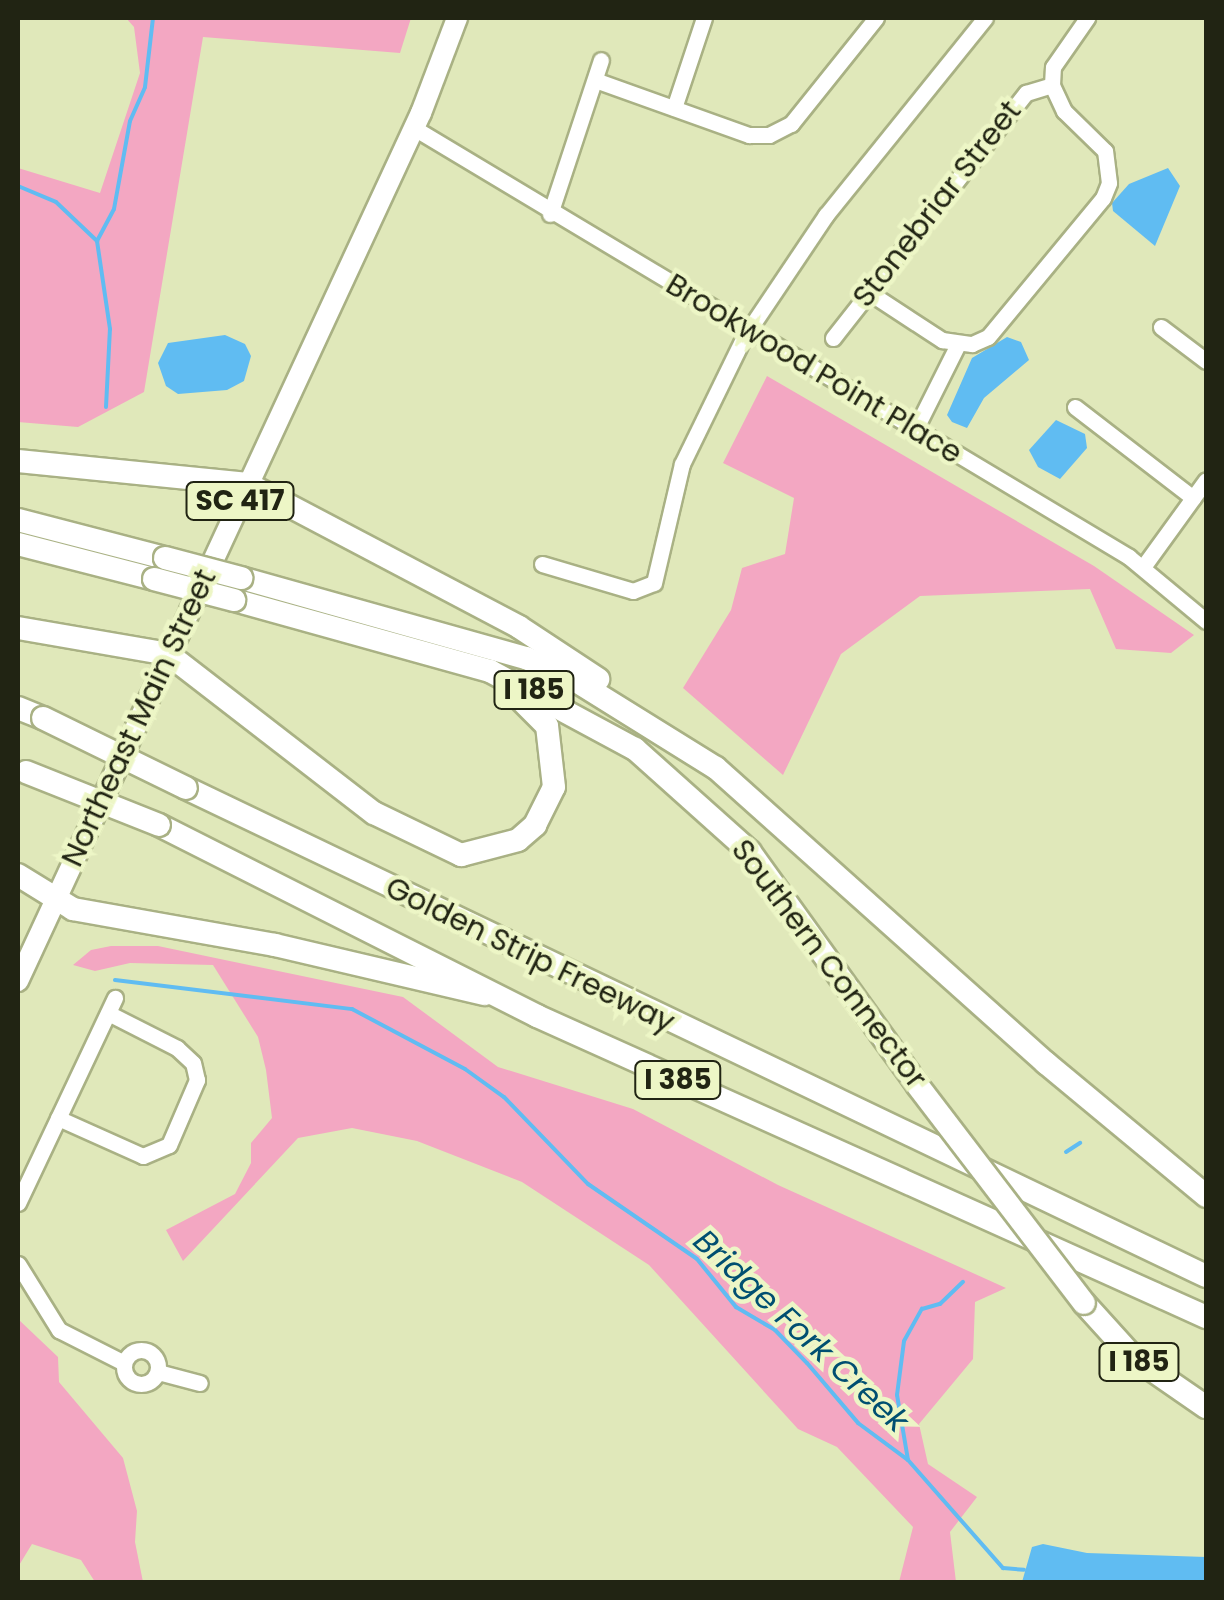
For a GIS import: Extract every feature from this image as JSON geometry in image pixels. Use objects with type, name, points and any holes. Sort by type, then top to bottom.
[{"type":"highway","points":[[18,461],[248,484],[519,627],[716,768]]},
{"type":"highway","name":"Southern Connector","points":[[18,520],[165,558],[238,589],[457,660],[590,719],[716,817],[775,884],[918,1086],[1084,1304],[1132,1356],[1206,1407]]},
{"type":"highway","name":"Southern Connector","points":[[18,544],[154,579],[238,589],[526,658],[576,681],[716,768],[1046,1063],[1206,1196]]},
{"type":"highway","points":[[18,628],[168,654],[374,812],[434,846],[479,855],[518,840],[535,825],[554,787],[554,746],[529,703],[457,660]]},
{"type":"highway","name":"Golden Strip Freeway","points":[[18,708],[1206,1276]]},
{"type":"highway","name":"Golden Strip Freeway","points":[[22,770],[158,825],[507,998],[1206,1317]]},
{"type":"highway","points":[[18,875],[54,902],[507,998]]},
{"type":"main road","name":"Northeast Main Street","points":[[18,982],[414,128],[457,18]]},
{"type":"street","points":[[674,108],[704,18]]},
{"type":"street","points":[[596,80],[674,108],[769,135],[791,124],[876,18]]},
{"type":"street","points":[[542,564],[633,591],[654,583],[682,464],[749,328],[826,216],[985,18]]},
{"type":"street","points":[[916,428],[958,346],[988,337],[1109,183],[1105,151],[1064,111],[1052,85],[1054,67],[1087,18]]},
{"type":"street","points":[[550,214],[601,60]]},
{"type":"street","name":"Stonebriar Street","points":[[832,338],[1026,92],[1052,85]]},
{"type":"street","name":"Brookwood Point Place","points":[[414,128],[550,214],[749,328],[1143,568],[1206,620]]},
{"type":"street","points":[[867,291],[958,346]]},
{"type":"street","points":[[1161,327],[1206,361]]},
{"type":"street","points":[[1074,407],[1194,498]]},
{"type":"street","points":[[1143,568],[1206,480]]},
{"type":"street","points":[[18,1203],[58,1118],[112,1005],[193,1063],[196,1080],[168,1145],[143,1156],[58,1118]]},
{"type":"street","points":[[18,1264],[59,1330],[124,1363],[134,1383],[146,1384],[158,1372]]},
{"type":"street","points":[[124,1363],[144,1350],[156,1358],[158,1372]]},
{"type":"street","points":[[158,1372],[200,1384]]},
{"type":"shaded area","points":[[126,18],[411,18],[400,53],[203,37],[144,392],[78,427],[18,422],[18,168],[100,193],[140,73],[134,27]]},
{"type":"shaded area","points":[[767,376],[1094,566],[1194,635],[1171,653],[1116,649],[1090,589],[920,596],[841,654],[783,775],[683,688],[731,610],[742,568],[785,554],[794,498],[723,463]]},
{"type":"shaded area","points":[[158,946],[403,997],[498,1067],[633,1109],[778,1185],[1006,1288],[975,1302],[973,1359],[919,1424],[928,1464],[977,1497],[950,1532],[956,1582],[899,1582],[913,1527],[837,1447],[798,1429],[649,1265],[522,1182],[417,1141],[352,1128],[298,1138],[183,1261],[166,1230],[235,1194],[251,1163],[251,1143],[272,1118],[266,1070],[258,1037],[213,965],[130,963],[95,971],[73,965],[91,950]]},
{"type":"shaded area","points":[[18,1319],[58,1357],[59,1382],[123,1458],[137,1511],[135,1542],[143,1582],[95,1582],[81,1560],[32,1544],[18,1567]]},
{"type":"water","points":[[1168,168],[1180,186],[1155,246],[1113,211],[1112,203],[1129,184]]},
{"type":"water","points":[[225,335],[245,344],[251,356],[244,381],[227,390],[178,394],[166,386],[158,363],[168,343]]},
{"type":"water","points":[[1007,337],[1021,342],[1029,360],[984,398],[967,428],[952,422],[947,415],[972,358]]},
{"type":"water","points":[[1056,420],[1085,434],[1087,448],[1060,479],[1038,467],[1029,450]]},
{"type":"water","points":[[1043,1544],[1087,1553],[1206,1557],[1206,1582],[1022,1582],[1032,1547]]},
{"type":"waterway","name":"Bridge Fork Creek","points":[[106,407],[110,329],[97,241],[114,209],[130,121],[145,87],[153,18]]},
{"type":"waterway","points":[[18,186],[56,202],[97,241]]},
{"type":"waterway","name":"Bridge Fork Creek","points":[[115,980],[352,1009],[465,1069],[504,1097],[588,1184],[697,1259],[736,1307],[775,1330],[858,1423],[908,1460],[1003,1568],[1024,1570]]},
{"type":"waterway","points":[[1066,1152],[1080,1143]]},
{"type":"waterway","points":[[908,1460],[897,1395],[904,1341],[922,1309],[940,1304],[963,1282]]}]
